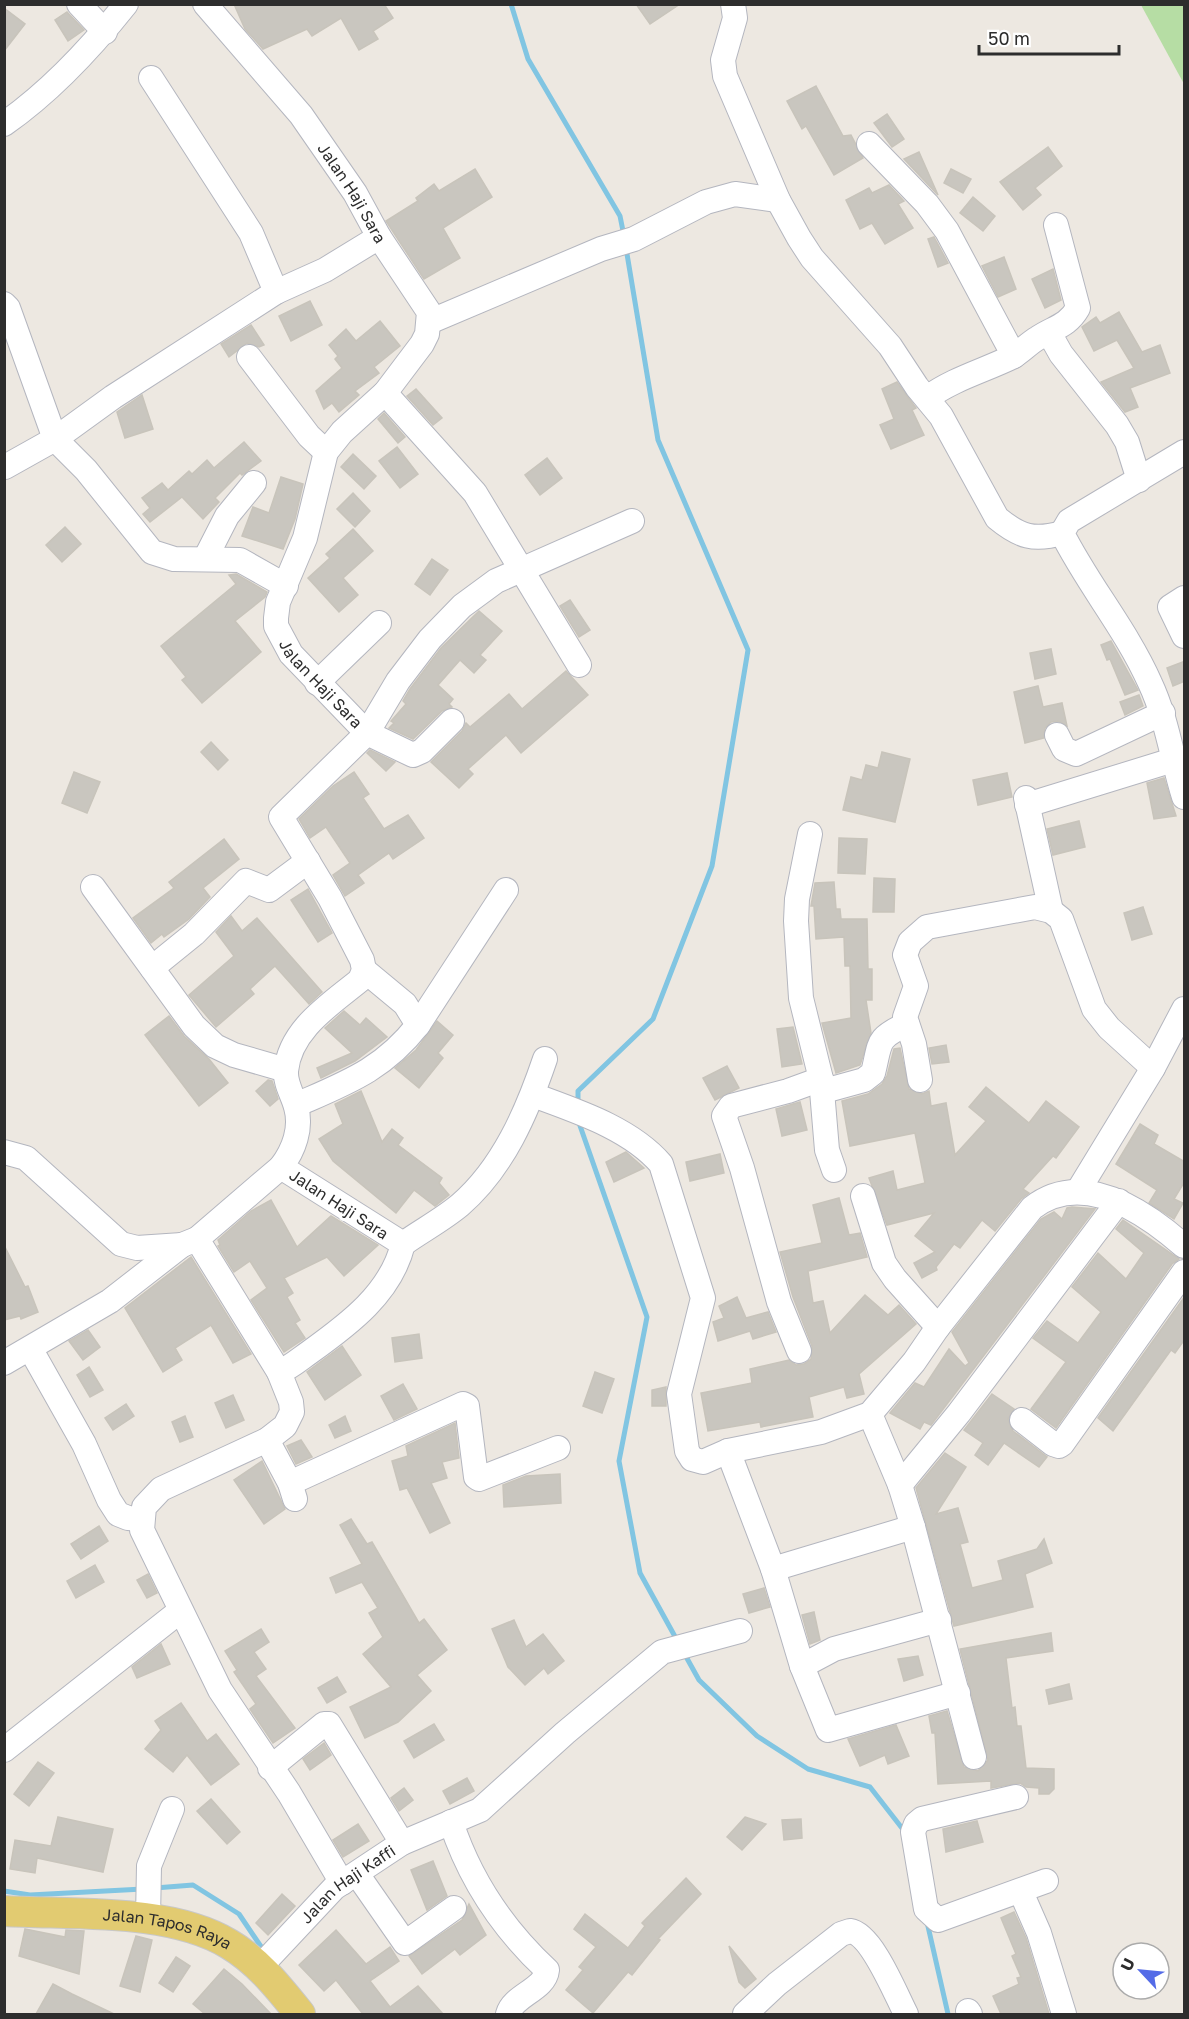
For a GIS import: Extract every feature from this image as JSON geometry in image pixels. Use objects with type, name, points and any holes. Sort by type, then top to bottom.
[{"type":"main road","name":"Jalan Tapos Raya","points":[[4,1911],[148,1907],[230,1944],[263,1965],[300,2014]]},
{"type":"street","points":[[79,4],[105,32]]},
{"type":"street","points":[[4,124],[31,105],[105,32],[126,4]]},
{"type":"street","name":"Jalan Haji Sara","points":[[205,4],[301,115],[355,193],[379,237],[426,306],[429,322],[422,344],[385,393],[342,432],[326,452],[306,538],[278,602],[276,626],[291,654],[367,733],[281,817],[309,861],[348,931],[364,970]]},
{"type":"street","points":[[733,4],[735,18],[723,60],[725,76],[778,200],[812,258],[890,346],[941,416],[997,518],[1033,538],[1062,533],[1069,521],[1185,452]]},
{"type":"street","points":[[151,78],[251,232],[276,292]]},
{"type":"street","points":[[869,144],[927,204],[947,231],[1014,356]]},
{"type":"street","points":[[429,322],[601,249],[634,239],[706,202],[735,194],[778,200]]},
{"type":"street","points":[[927,398],[957,380],[1014,356],[1040,336],[1046,335],[1071,319],[1078,308],[1056,225]]},
{"type":"street","points":[[5,467],[55,439],[113,397],[276,292],[326,270],[379,237]]},
{"type":"street","points":[[4,304],[8,308],[44,403],[55,439],[86,470],[152,552],[174,559],[240,560],[286,586]]},
{"type":"street","points":[[1046,335],[1052,338],[1061,354],[1117,425],[1127,442],[1139,480]]},
{"type":"street","points":[[249,357],[309,436],[326,452]]},
{"type":"street","points":[[385,393],[475,493],[579,665]]},
{"type":"street","points":[[205,559],[227,516],[254,483]]},
{"type":"street","points":[[452,721],[422,751],[413,755],[367,733],[398,681],[430,639],[462,606],[496,581],[632,521]]},
{"type":"street","points":[[1062,533],[1138,658],[1162,713],[1173,760],[1185,796]]},
{"type":"street","points":[[1185,598],[1170,607],[1185,636]]},
{"type":"street","points":[[317,683],[379,623]]},
{"type":"street","points":[[1057,735],[1064,749],[1076,754],[1162,713]]},
{"type":"street","points":[[1153,1068],[1109,1028],[1094,1009],[1066,928],[1052,911],[1026,801],[1173,760]]},
{"type":"street","points":[[810,834],[797,899],[796,921],[801,998],[822,1085],[827,1150],[834,1170]]},
{"type":"street","points":[[152,968],[194,934],[246,881],[269,890],[309,861]]},
{"type":"street","points":[[93,886],[195,1026],[215,1046],[234,1055],[286,1070],[296,1042],[309,1022],[360,980],[364,970],[405,1004],[418,1025]]},
{"type":"street","points":[[296,1105],[367,1074],[393,1053],[418,1025],[506,890]]},
{"type":"street","points":[[921,1080],[914,1044],[907,1024],[906,1010],[916,986],[905,955],[910,942],[927,927],[1035,908],[1052,911]]},
{"type":"street","points":[[1078,1191],[1153,1068],[1185,1009]]},
{"type":"street","points":[[799,1352],[778,1302],[742,1168],[724,1116],[730,1106],[822,1085],[864,1080],[873,1073],[879,1045],[886,1034],[907,1024]]},
{"type":"street","points":[[403,1244],[459,1206],[478,1188],[501,1159],[532,1095],[545,1059]]},
{"type":"street","name":"Jalan Haji Sara","points":[[279,1372],[335,1334],[371,1304],[399,1261],[403,1244],[281,1167],[296,1144],[296,1105],[286,1070]]},
{"type":"street","points":[[532,1095],[588,1116],[646,1148],[662,1164],[704,1298],[679,1394],[687,1451],[692,1459],[703,1461],[728,1451],[821,1432],[870,1414],[914,1362],[938,1327],[1032,1208],[1044,1199],[1057,1194],[1078,1191],[1119,1201],[1161,1226],[1185,1246]]},
{"type":"street","points":[[4,1152],[26,1158],[122,1244],[136,1248],[189,1242]]},
{"type":"street","points":[[4,1363],[31,1350],[110,1300],[189,1242],[281,1167]]},
{"type":"street","points":[[862,1196],[885,1263],[895,1279],[938,1327]]},
{"type":"street","points":[[900,1485],[959,1413],[1119,1201]]},
{"type":"street","points":[[189,1242],[279,1372],[291,1402],[292,1412],[285,1426],[267,1440],[160,1489],[144,1507],[142,1519],[145,1537],[220,1690],[270,1768],[349,1878],[405,1943],[454,1908]]},
{"type":"street","points":[[1022,1420],[1053,1444],[1059,1446],[1062,1444],[1185,1272]]},
{"type":"street","points":[[31,1350],[84,1444],[113,1507],[118,1514],[128,1518],[142,1519]]},
{"type":"street","points":[[267,1440],[292,1491],[463,1404],[467,1406],[476,1477],[479,1479],[558,1448]]},
{"type":"street","points":[[870,1414],[900,1485],[913,1527],[974,1757]]},
{"type":"street","points":[[728,1451],[773,1569],[802,1666],[828,1730],[958,1693]]},
{"type":"street","points":[[773,1569],[913,1527]]},
{"type":"street","points":[[4,1750],[180,1611]]},
{"type":"street","points":[[802,1666],[834,1648],[939,1620]]},
{"type":"street","name":"Jalan Haji Kaffi","points":[[263,1965],[349,1878],[402,1843],[480,1810],[565,1733],[662,1652],[740,1631]]},
{"type":"street","points":[[270,1768],[324,1724],[328,1724],[402,1843]]},
{"type":"street","points":[[1016,1797],[922,1819],[916,1824],[913,1832],[922,1895],[932,1917],[938,1920],[1021,1892],[1046,1881]]},
{"type":"street","points":[[148,1907],[147,1873],[172,1809]]},
{"type":"street","points":[[452,1822],[462,1854],[495,1913],[547,1970],[547,1975],[512,2005],[508,2014]]},
{"type":"street","points":[[1021,1892],[1039,1933],[1064,2014]]},
{"type":"street","points":[[745,2014],[777,1984],[841,1934],[850,1931],[863,1938],[889,1978],[902,2013]]},
{"type":"green space","points":[[1141,5],[1184,5],[1184,84]]},
{"type":"building","points":[[234,4],[384,4],[393,18],[373,31],[378,39],[359,50],[341,18],[312,36],[307,29],[263,49],[245,29]]},
{"type":"building","points":[[636,4],[680,4],[650,24]]},
{"type":"building","points":[[4,8],[25,24],[4,51]]},
{"type":"building","points":[[67,12],[84,30],[68,41],[55,20]]},
{"type":"building","points":[[816,86],[843,136],[851,135],[863,158],[834,175],[806,126],[802,129],[787,101]]},
{"type":"building","points":[[887,114],[904,139],[892,147],[874,123]]},
{"type":"building","points":[[1048,147],[1062,166],[1035,188],[1041,195],[1023,210],[1000,182]]},
{"type":"building","points":[[919,152],[938,195],[904,159]]},
{"type":"building","points":[[475,169],[492,197],[443,228],[460,258],[424,279],[386,221],[418,201],[416,198],[434,184],[439,191]]},
{"type":"building","points":[[951,169],[971,179],[963,193],[944,183]]},
{"type":"building","points":[[889,185],[904,201],[898,204],[913,228],[885,244],[872,223],[860,229],[846,200],[869,188],[872,193]]},
{"type":"building","points":[[973,197],[995,216],[983,231],[960,213]]},
{"type":"building","points":[[934,237],[948,263],[938,267],[928,239]]},
{"type":"building","points":[[1004,257],[1016,289],[998,297],[982,266]]},
{"type":"building","points":[[1053,269],[1061,300],[1045,308],[1032,279]]},
{"type":"building","points":[[310,301],[322,325],[291,341],[279,316]]},
{"type":"building","points":[[1119,312],[1142,352],[1160,345],[1170,373],[1130,388],[1138,407],[1125,412],[1101,382],[1134,368],[1117,340],[1094,351],[1082,327],[1096,317],[1100,323]]},
{"type":"building","points":[[380,321],[400,346],[374,367],[379,373],[355,391],[359,395],[339,412],[332,403],[324,409],[316,391],[342,368],[335,359],[338,356],[329,345],[346,329],[356,341]]},
{"type":"building","points":[[251,325],[264,345],[259,347],[247,343],[229,357],[221,344]]},
{"type":"building","points":[[897,382],[916,408],[912,410],[924,435],[891,449],[880,425],[894,419],[882,389]]},
{"type":"building","points":[[416,389],[442,418],[433,425],[407,396]]},
{"type":"building","points":[[142,395],[153,429],[125,438],[117,412]]},
{"type":"building","points":[[384,413],[405,437],[398,443],[378,419]]},
{"type":"building","points":[[244,442],[261,461],[242,475],[240,473],[215,498],[219,502],[203,519],[182,497],[150,522],[143,514],[150,508],[142,498],[162,483],[168,490],[189,471],[192,474],[207,460],[214,468]]},
{"type":"building","points":[[397,447],[418,474],[400,488],[379,461]]},
{"type":"building","points":[[353,454],[376,476],[364,489],[341,467]]},
{"type":"building","points":[[547,458],[562,478],[540,495],[525,475]]},
{"type":"building","points":[[281,477],[303,484],[295,519],[283,549],[242,536],[253,507],[269,513]]},
{"type":"building","points":[[353,493],[370,511],[355,527],[337,509]]},
{"type":"building","points":[[65,527],[81,544],[62,562],[46,545]]},
{"type":"building","points":[[353,529],[373,551],[343,578],[358,595],[339,612],[308,578],[330,558],[326,554]]},
{"type":"building","points":[[432,559],[448,570],[430,595],[415,584]]},
{"type":"building","points":[[236,574],[267,592],[265,597],[235,621],[261,652],[202,703],[182,680],[186,677],[161,646],[236,584],[229,575]]},
{"type":"building","points":[[570,600],[590,630],[579,637],[560,606]]},
{"type":"building","points":[[479,611],[502,631],[480,655],[486,660],[474,673],[460,660],[438,685],[453,699],[449,704],[452,707],[442,711],[413,739],[389,728],[394,723],[391,721],[406,704],[403,701],[410,689],[441,648]]},
{"type":"building","points":[[1111,641],[1138,690],[1125,695],[1110,659],[1107,660],[1101,645]]},
{"type":"building","points":[[1051,649],[1056,674],[1035,679],[1030,653]]},
{"type":"building","points":[[1185,661],[1185,681],[1173,686],[1167,668]]},
{"type":"building","points":[[566,671],[588,695],[521,753],[506,735],[468,769],[473,774],[459,788],[431,762],[462,731],[466,723],[470,727],[509,694],[522,709]]},
{"type":"building","points":[[1038,686],[1043,707],[1062,703],[1067,726],[1058,721],[1051,722],[1045,728],[1044,738],[1025,743],[1014,692]]},
{"type":"building","points":[[1139,695],[1143,706],[1125,715],[1120,702]]},
{"type":"building","points":[[211,742],[228,760],[218,770],[201,752]]},
{"type":"building","points":[[370,750],[395,762],[386,771],[367,753]]},
{"type":"building","points":[[882,752],[910,759],[895,822],[843,810],[851,777],[862,780],[866,765],[878,768]]},
{"type":"building","points":[[74,772],[100,782],[87,813],[62,803]]},
{"type":"building","points":[[354,772],[369,794],[363,798],[384,829],[408,815],[424,838],[393,859],[389,853],[358,875],[364,883],[345,896],[333,875],[350,863],[326,827],[310,838],[299,819],[333,786]]},
{"type":"building","points":[[1007,773],[1012,797],[978,805],[973,780]]},
{"type":"building","points":[[1164,778],[1176,816],[1154,819],[1147,783]]},
{"type":"building","points":[[1079,821],[1085,847],[1053,855],[1047,829]]},
{"type":"building","points":[[839,838],[867,839],[865,874],[838,873]]},
{"type":"building","points":[[224,839],[239,859],[203,888],[210,897],[189,919],[164,937],[162,934],[151,943],[133,918],[174,888],[169,882]]},
{"type":"building","points":[[874,878],[895,879],[894,912],[873,912]]},
{"type":"building","points":[[834,882],[836,909],[840,909],[841,919],[867,919],[868,969],[872,969],[872,1000],[866,1000],[871,1033],[860,1065],[836,1073],[822,1023],[851,1018],[850,966],[845,966],[844,937],[816,939],[814,906],[811,906],[815,883]]},
{"type":"building","points":[[308,889],[332,933],[318,942],[291,900]]},
{"type":"building","points":[[1143,907],[1152,934],[1132,940],[1124,913]]},
{"type":"building","points":[[231,916],[242,931],[257,918],[322,992],[309,1004],[275,966],[250,989],[254,994],[216,1027],[189,995],[234,956],[216,932]]},
{"type":"building","points":[[344,1011],[360,1025],[366,1018],[387,1037],[355,1061],[321,1078],[317,1068],[352,1053],[325,1028]]},
{"type":"building","points":[[169,1016],[184,1036],[209,1059],[228,1083],[199,1106],[145,1035]]},
{"type":"building","points":[[437,1021],[453,1035],[438,1053],[443,1058],[419,1088],[395,1068],[416,1050]]},
{"type":"building","points":[[793,1027],[802,1064],[782,1067],[777,1029]]},
{"type":"building","points":[[946,1045],[949,1062],[932,1064],[929,1048]]},
{"type":"building","points":[[900,1048],[909,1089],[922,1094],[929,1091],[931,1106],[946,1103],[955,1155],[986,1121],[969,1107],[986,1087],[1029,1123],[1046,1101],[1079,1127],[1056,1158],[1053,1156],[1023,1189],[1029,1193],[1021,1199],[995,1231],[982,1220],[960,1248],[954,1244],[936,1267],[937,1270],[922,1278],[914,1263],[935,1252],[915,1236],[934,1213],[887,1225],[869,1178],[893,1171],[897,1190],[925,1183],[915,1133],[850,1146],[842,1101],[868,1094],[882,1084],[887,1076],[894,1049]]},
{"type":"building","points":[[727,1066],[739,1088],[715,1100],[703,1078]]},
{"type":"building","points":[[268,1080],[272,1081],[278,1099],[270,1106],[256,1091]]},
{"type":"building","points":[[361,1091],[382,1142],[392,1129],[403,1138],[398,1145],[442,1178],[439,1183],[449,1195],[435,1206],[414,1190],[396,1213],[333,1161],[319,1139],[343,1124],[335,1104]]},
{"type":"building","points":[[800,1102],[807,1130],[782,1136],[776,1109]]},
{"type":"building","points":[[1140,1124],[1158,1135],[1154,1144],[1185,1162],[1185,1181],[1174,1199],[1183,1203],[1174,1219],[1149,1203],[1157,1190],[1116,1164]]},
{"type":"building","points":[[626,1152],[644,1168],[614,1182],[606,1162]]},
{"type":"building","points":[[720,1154],[724,1173],[690,1181],[686,1162]]},
{"type":"building","points":[[839,1198],[849,1235],[860,1233],[867,1257],[808,1271],[813,1303],[823,1301],[830,1333],[865,1295],[888,1315],[899,1305],[916,1324],[859,1374],[864,1394],[847,1398],[844,1387],[809,1397],[813,1417],[761,1427],[760,1422],[708,1431],[701,1393],[752,1383],[750,1369],[789,1360],[796,1365],[804,1364],[811,1359],[812,1346],[793,1297],[780,1252],[822,1243],[813,1205]]},
{"type":"building","points":[[271,1200],[297,1247],[331,1216],[378,1245],[344,1276],[327,1257],[284,1278],[293,1293],[287,1297],[300,1320],[295,1323],[305,1338],[284,1352],[251,1300],[267,1288],[250,1261],[234,1272],[218,1246],[220,1245],[218,1240],[251,1211]]},
{"type":"building","points":[[1067,1208],[1095,1209],[931,1425],[924,1422],[920,1429],[890,1413],[915,1383],[924,1387],[949,1349],[965,1366],[969,1363],[952,1332],[1041,1219],[1054,1212],[1062,1219]]},
{"type":"building","points":[[1123,1220],[1179,1259],[1172,1264],[1056,1428],[1031,1409],[1066,1362],[1033,1338],[1047,1321],[1078,1343],[1101,1312],[1072,1287],[1098,1253],[1126,1279],[1144,1253],[1116,1229]]},
{"type":"building","points":[[4,1245],[25,1287],[28,1286],[38,1312],[21,1319],[20,1316],[4,1320]]},
{"type":"building","points":[[191,1257],[251,1354],[233,1363],[211,1325],[175,1348],[182,1360],[163,1372],[125,1308]]},
{"type":"building","points":[[1185,1296],[1185,1339],[1175,1353],[1171,1350],[1113,1431],[1098,1418]]},
{"type":"building","points":[[737,1297],[746,1318],[768,1312],[776,1332],[753,1339],[750,1331],[718,1341],[713,1322],[724,1318],[719,1306]]},
{"type":"building","points":[[88,1330],[100,1347],[83,1360],[69,1341]]},
{"type":"building","points":[[419,1334],[422,1358],[395,1362],[392,1338]]},
{"type":"building","points":[[342,1346],[361,1375],[325,1400],[307,1372]]},
{"type":"building","points":[[89,1367],[103,1390],[90,1397],[77,1375]]},
{"type":"building","points":[[595,1372],[614,1379],[602,1413],[583,1406]]},
{"type":"building","points":[[403,1384],[417,1409],[394,1420],[381,1396]]},
{"type":"building","points":[[666,1387],[666,1406],[652,1406],[652,1390]]},
{"type":"building","points":[[992,1394],[1014,1409],[1008,1419],[1013,1431],[1047,1457],[1039,1467],[1004,1443],[988,1465],[975,1455],[983,1443],[964,1430]]},
{"type":"building","points":[[233,1395],[244,1420],[226,1428],[215,1403]]},
{"type":"building","points":[[126,1404],[134,1416],[113,1430],[105,1418]]},
{"type":"building","points":[[185,1416],[193,1437],[180,1442],[172,1422]]},
{"type":"building","points":[[345,1416],[351,1431],[335,1438],[329,1425]]},
{"type":"building","points":[[455,1423],[459,1458],[442,1462],[447,1478],[431,1483],[450,1523],[430,1533],[407,1488],[400,1490],[392,1461],[408,1456],[406,1446]]},
{"type":"building","points":[[301,1440],[312,1457],[296,1464],[287,1446]]},
{"type":"building","points":[[945,1453],[966,1467],[936,1514],[958,1508],[968,1542],[960,1544],[972,1588],[1003,1580],[998,1561],[1037,1549],[1044,1539],[1052,1563],[1025,1574],[1033,1607],[954,1626],[916,1488]]},
{"type":"building","points":[[262,1461],[285,1509],[264,1524],[234,1480]]},
{"type":"building","points":[[560,1474],[561,1503],[504,1507],[503,1485],[526,1476]]},
{"type":"building","points":[[351,1519],[367,1544],[372,1542],[419,1623],[424,1619],[447,1650],[417,1675],[431,1691],[398,1722],[365,1738],[350,1707],[391,1687],[363,1654],[383,1637],[369,1613],[378,1608],[362,1582],[336,1593],[330,1578],[362,1564],[340,1525]]},
{"type":"building","points":[[99,1526],[108,1541],[81,1559],[71,1544]]},
{"type":"building","points":[[95,1565],[104,1582],[76,1598],[67,1581]]},
{"type":"building","points":[[148,1574],[157,1593],[147,1598],[137,1580]]},
{"type":"building","points":[[764,1588],[770,1607],[749,1613],[743,1594]]},
{"type":"building","points":[[814,1612],[820,1640],[810,1644],[802,1615]]},
{"type":"building","points":[[514,1620],[526,1647],[543,1634],[564,1661],[548,1674],[544,1668],[525,1685],[508,1667],[492,1629]]},
{"type":"building","points":[[261,1629],[269,1642],[254,1652],[266,1669],[256,1676],[295,1728],[273,1743],[250,1709],[256,1704],[234,1672],[237,1670],[225,1651]]},
{"type":"building","points":[[1051,1633],[1053,1651],[1006,1658],[1012,1708],[1015,1707],[1017,1726],[1021,1726],[1026,1768],[1054,1769],[1054,1789],[1049,1794],[1039,1794],[1039,1788],[1026,1787],[1020,1783],[991,1788],[991,1781],[938,1784],[935,1733],[932,1733],[929,1716],[947,1711],[964,1767],[978,1771],[988,1760],[960,1649]]},
{"type":"building","points":[[161,1644],[170,1664],[137,1678],[132,1667]]},
{"type":"building","points":[[918,1656],[923,1675],[904,1681],[898,1659]]},
{"type":"building","points":[[337,1677],[346,1692],[327,1703],[318,1688]]},
{"type":"building","points":[[1069,1684],[1072,1699],[1049,1704],[1046,1690]]},
{"type":"building","points":[[181,1703],[207,1741],[216,1734],[239,1764],[211,1785],[187,1755],[173,1772],[145,1749],[161,1730],[155,1721]]},
{"type":"building","points":[[434,1724],[444,1740],[414,1758],[404,1741]]},
{"type":"building","points":[[896,1725],[909,1756],[888,1764],[885,1755],[860,1766],[848,1739]]},
{"type":"building","points":[[324,1743],[331,1755],[310,1770],[303,1759]]},
{"type":"building","points":[[38,1762],[54,1773],[29,1806],[14,1794]]},
{"type":"building","points":[[467,1778],[474,1791],[450,1804],[443,1791]]},
{"type":"building","points":[[404,1788],[413,1800],[399,1811],[391,1798]]},
{"type":"building","points":[[211,1799],[240,1832],[227,1844],[197,1811]]},
{"type":"building","points":[[58,1817],[113,1829],[103,1872],[37,1858],[35,1873],[10,1869],[15,1840],[51,1846]]},
{"type":"building","points":[[745,1817],[766,1824],[742,1850],[727,1837]]},
{"type":"building","points":[[801,1819],[802,1838],[784,1840],[782,1820]]},
{"type":"building","points":[[977,1821],[983,1842],[946,1852],[943,1829]]},
{"type":"building","points":[[358,1824],[369,1841],[343,1857],[333,1840]]},
{"type":"building","points":[[433,1861],[447,1896],[427,1910],[411,1870]]},
{"type":"building","points":[[686,1878],[701,1894],[658,1939],[660,1940],[632,1975],[628,1972],[593,2013],[566,1990],[583,1970],[579,1967],[596,1947],[574,1929],[585,1914],[628,1948],[645,1926],[642,1923]]},
{"type":"building","points":[[282,1894],[295,1906],[268,1935],[256,1923]]},
{"type":"building","points":[[469,1904],[486,1935],[460,1955],[455,1949],[422,1974],[409,1956],[462,1920]]},
{"type":"building","points":[[1014,1912],[1026,1938],[1049,2014],[1001,2014],[993,1996],[1019,1984],[1017,1978],[1021,1977],[1012,1956],[1016,1954],[1001,1918]]},
{"type":"building","points":[[25,1929],[65,1937],[66,1930],[84,1931],[79,1974],[19,1956]]},
{"type":"building","points":[[336,1930],[366,1964],[390,1947],[399,1961],[370,1981],[390,2007],[418,1986],[443,2014],[363,2014],[336,1980],[324,1991],[299,1965]]},
{"type":"building","points":[[136,1936],[152,1940],[140,1992],[120,1986]]},
{"type":"building","points":[[729,1946],[756,1979],[745,1988],[739,1982]]},
{"type":"building","points":[[176,1957],[190,1966],[173,1992],[159,1983]]},
{"type":"building","points":[[224,1969],[271,2014],[205,2014],[193,2004]]},
{"type":"building","points":[[53,1984],[72,1994],[114,2014],[36,2014]]},
{"type":"waterway","points":[[511,4],[528,59],[620,216],[624,236]]},
{"type":"waterway","points":[[578,1105],[578,1091],[653,1019],[712,866],[748,650],[658,440],[626,248]]},
{"type":"waterway","points":[[578,1120],[647,1317],[619,1461],[640,1573],[678,1642]]},
{"type":"waterway","points":[[684,1653],[699,1680],[757,1736],[808,1769],[870,1787],[905,1832]]},
{"type":"waterway","points":[[155,1888],[193,1885],[239,1914],[264,1951]]},
{"type":"waterway","points":[[4,1891],[30,1895],[143,1889]]},
{"type":"waterway","points":[[927,1922],[948,2014]]}]
